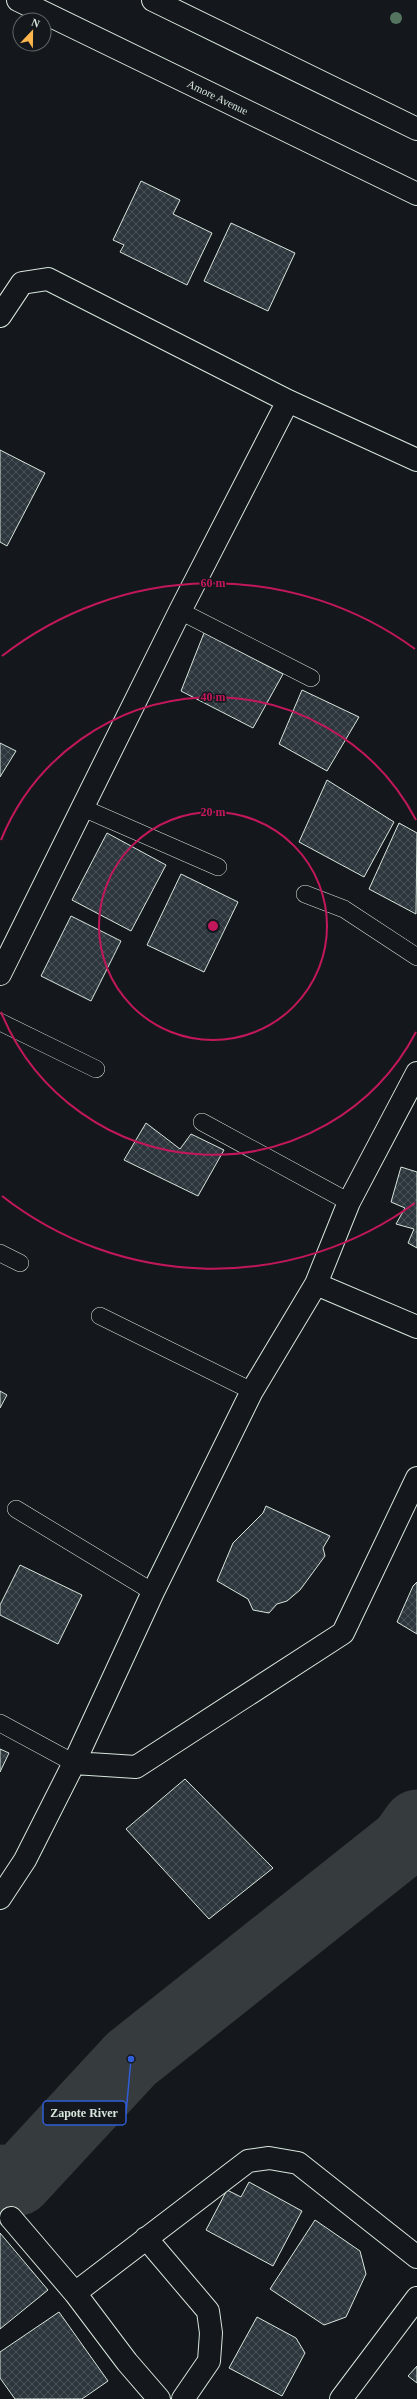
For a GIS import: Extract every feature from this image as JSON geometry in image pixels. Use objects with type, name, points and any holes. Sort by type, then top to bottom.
[{"type":"street","name":"Amore Avenue","points":[[18,0],[417,194]]},
{"type":"street","points":[[153,0],[417,129]]},
{"type":"street","points":[[0,316],[22,283],[48,279],[288,401],[417,460]]},
{"type":"street","points":[[0,974],[180,611],[288,401]]},
{"type":"street","points":[[0,1898],[25,1860],[74,1763],[153,1592],[252,1391],[316,1284],[349,1202],[417,1073]]},
{"type":"street","points":[[316,1284],[417,1327]]},
{"type":"street","points":[[74,1763],[136,1767],[343,1633],[417,1478]]},
{"type":"street","points":[[75,2293],[248,2161],[269,2158],[298,2163],[417,2257]]},
{"type":"street","points":[[11,2218],[75,2293],[127,2362],[159,2399]]},
{"type":"street","points":[[146,2238],[208,2311],[211,2333],[208,2361],[184,2399]]},
{"type":"street","points":[[341,2399],[417,2298]]},
{"type":"lane","points":[[180,611],[311,678]]},
{"type":"lane","points":[[83,808],[218,867]]},
{"type":"lane","points":[[305,894],[344,909],[417,957]]},
{"type":"lane","points":[[0,1022],[96,1069]]},
{"type":"lane","points":[[202,1122],[349,1202]]},
{"type":"lane","points":[[0,1253],[20,1263]]},
{"type":"lane","points":[[100,1316],[252,1391]]},
{"type":"lane","points":[[16,1509],[153,1592]]},
{"type":"lane","points":[[0,1723],[74,1763]]},
{"type":"building","points":[[141,181],[180,200],[173,214],[212,233],[187,285],[120,252],[124,245],[113,240]]},
{"type":"building","points":[[231,223],[295,253],[268,311],[204,281]]},
{"type":"building","points":[[0,450],[45,473],[7,546],[0,542]]},
{"type":"building","points":[[204,633],[283,674],[253,728],[181,691]]},
{"type":"building","points":[[302,690],[359,717],[327,771],[279,744]]},
{"type":"building","points":[[0,743],[16,751],[0,777]]},
{"type":"building","points":[[327,780],[394,822],[364,877],[299,842]]},
{"type":"building","points":[[399,823],[417,833],[416,914],[369,889]]},
{"type":"building","points":[[107,833],[166,865],[131,931],[72,900]]},
{"type":"building","points":[[181,874],[238,902],[204,972],[147,945]]},
{"type":"building","points":[[71,916],[121,941],[91,1001],[41,976]]},
{"type":"building","points":[[146,1123],[180,1149],[191,1134],[224,1150],[198,1196],[124,1160]]},
{"type":"building","points":[[401,1167],[417,1172],[417,1248],[408,1243],[414,1229],[396,1224],[405,1208],[391,1202]]},
{"type":"building","points":[[0,1391],[7,1395],[0,1408]]},
{"type":"building","points":[[266,1506],[330,1536],[323,1548],[325,1556],[300,1590],[287,1601],[277,1604],[269,1613],[253,1610],[248,1599],[217,1581],[233,1543],[263,1513]]},
{"type":"building","points":[[20,1565],[82,1595],[58,1644],[0,1615],[0,1605]]},
{"type":"building","points":[[417,1582],[417,1634],[397,1622],[413,1586]]},
{"type":"building","points":[[0,1749],[9,1753],[0,1772]]},
{"type":"building","points":[[185,1779],[273,1868],[209,1919],[126,1829]]},
{"type":"building","points":[[249,2182],[302,2211],[273,2266],[206,2230],[227,2190],[241,2197]]},
{"type":"building","points":[[315,2220],[360,2251],[366,2274],[346,2317],[324,2325],[270,2289]]},
{"type":"building","points":[[0,2233],[48,2290],[0,2329]]},
{"type":"building","points":[[59,2312],[108,2381],[82,2399],[15,2399],[0,2378],[0,2352]]},
{"type":"building","points":[[257,2317],[296,2338],[305,2353],[282,2396],[229,2368]]},
{"type":"building","points":[[417,2366],[417,2383],[408,2376]]},
{"type":"waterway","points":[[0,2179],[18,2181],[131,2059],[404,1842],[417,1824]]},
{"type":"place","name":"Zapote River","points":[[131,2059]]}]
